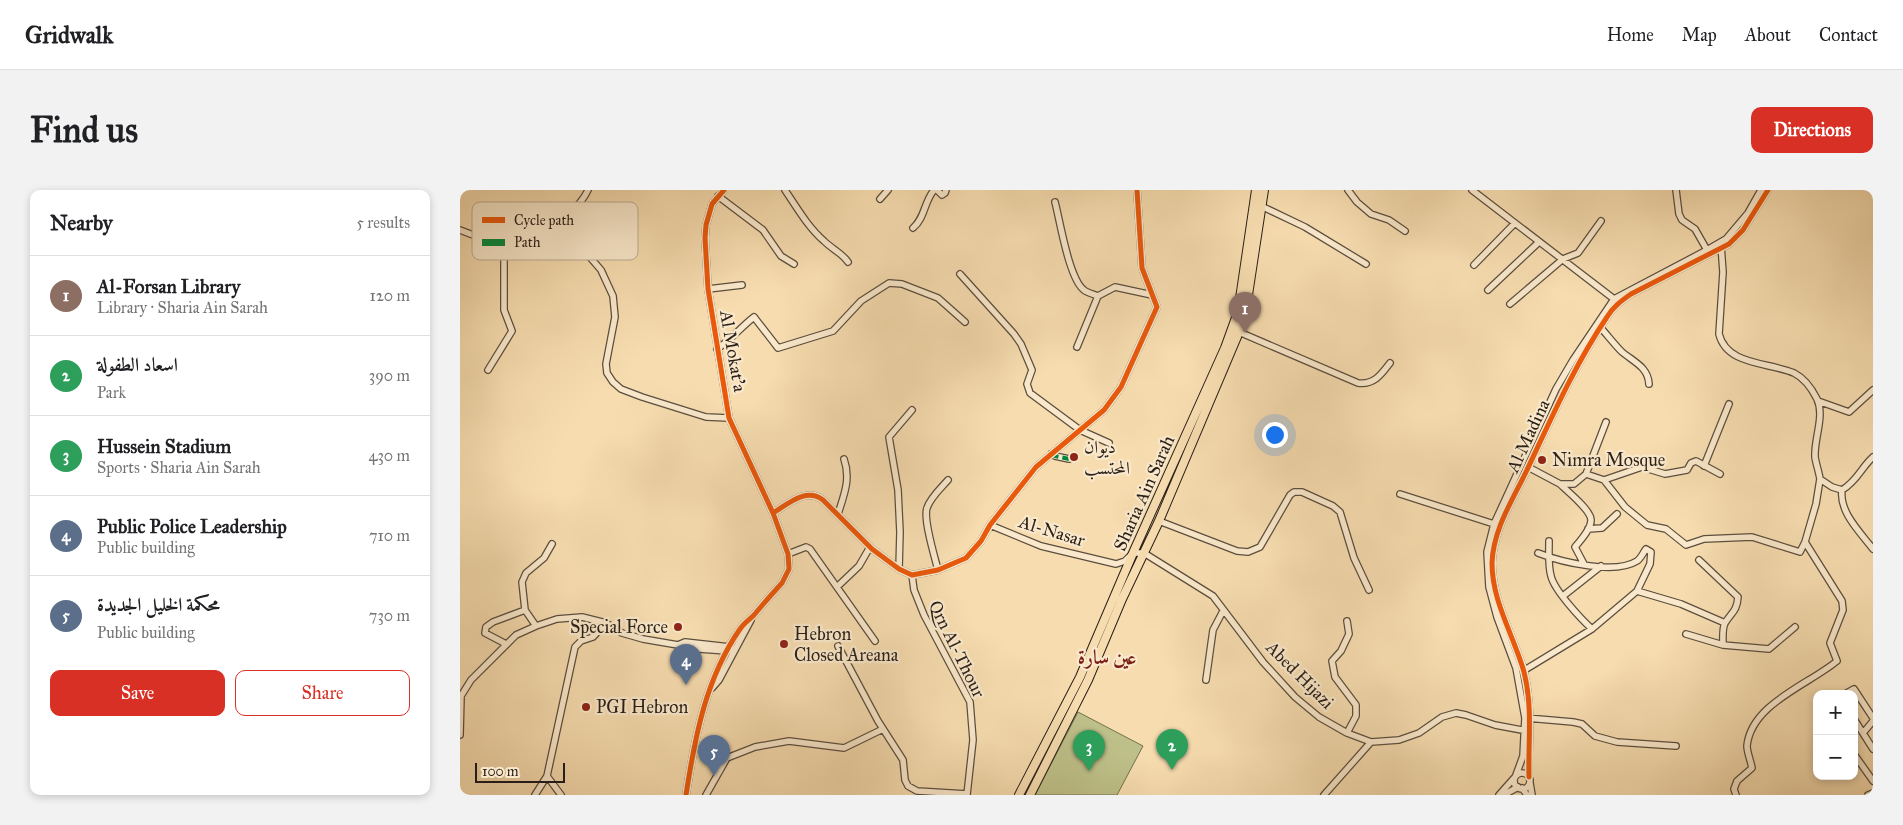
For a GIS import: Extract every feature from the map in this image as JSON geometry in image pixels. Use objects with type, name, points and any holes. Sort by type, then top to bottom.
[{"type":"main road","name":"Sharia Ain Sarah","points":[[1019,795],[1080,677],[1232,330],[1239,305],[1256,190]]},
{"type":"main road","name":"Sharia Ain Sarah","points":[[1030,795],[1088,680],[1159,521],[1239,332],[1248,295],[1264,190]]},
{"type":"street","points":[[580,202],[588,190]]},
{"type":"street","name":"Al Mokat'a","points":[[724,190],[708,213],[705,238],[708,289],[730,418],[773,513],[788,554]]},
{"type":"street","points":[[786,190],[810,227],[824,242],[848,262]]},
{"type":"street","points":[[880,199],[888,190]]},
{"type":"street","points":[[912,228],[921,220],[927,199],[935,190],[942,195],[946,190]]},
{"type":"street","points":[[773,513],[805,495],[810,494],[821,498],[870,547],[899,569],[912,575],[938,570],[966,558],[1036,467],[1104,410],[1121,387],[1157,307],[1142,268],[1137,190]]},
{"type":"street","points":[[1348,190],[1357,202],[1371,214],[1389,220],[1405,231]]},
{"type":"street","points":[[1472,190],[1614,299]]},
{"type":"street","points":[[1676,190],[1679,214],[1682,220],[1695,229],[1707,250]]},
{"type":"street","name":"Al Madina","points":[[1532,795],[1529,780],[1527,732],[1529,699],[1524,671],[1496,592],[1492,563],[1495,538],[1500,524],[1564,389],[1607,318],[1619,302],[1721,245],[1736,228],[1761,190]]},
{"type":"street","name":"Al Madina","points":[[1527,717],[1516,668],[1497,617],[1489,586],[1487,552],[1494,524],[1556,389],[1614,299],[1707,250],[1729,244],[1743,230],[1768,190]]},
{"type":"street","points":[[718,196],[764,230],[781,256],[794,264]]},
{"type":"street","points":[[1055,202],[1066,250],[1077,282],[1084,291],[1098,296]]},
{"type":"street","points":[[1261,206],[1305,227],[1366,264]]},
{"type":"street","points":[[1510,304],[1563,259],[1578,253],[1601,221]]},
{"type":"street","points":[[1474,265],[1515,223]]},
{"type":"street","points":[[460,230],[472,235]]},
{"type":"street","points":[[1488,290],[1539,242]]},
{"type":"street","points":[[1586,474],[1604,480],[1625,507],[1647,525],[1666,529],[1686,545],[1704,539],[1752,537],[1800,552],[1805,542],[1816,504],[1820,479],[1815,457],[1820,410],[1818,401],[1804,380],[1794,373],[1752,362],[1732,354],[1721,342],[1719,334],[1723,272],[1721,245]]},
{"type":"street","points":[[488,370],[512,331],[504,310],[504,260]]},
{"type":"street","points":[[592,260],[605,276],[613,296],[615,317],[606,364],[607,373],[613,382],[621,389],[642,397],[706,417],[730,418]]},
{"type":"street","points":[[960,274],[1021,344],[1032,370],[1027,384],[1030,393],[1080,430],[1109,443]]},
{"type":"street","points":[[718,349],[729,341],[742,325],[754,317],[778,348],[833,331],[861,300],[889,283],[902,284],[938,298],[965,322]]},
{"type":"street","points":[[708,289],[742,285]]},
{"type":"street","points":[[1077,347],[1098,296],[1115,287],[1152,294]]},
{"type":"street","points":[[1601,328],[1622,351],[1643,367],[1649,384]]},
{"type":"street","points":[[1239,332],[1358,383],[1374,381],[1381,376],[1390,363]]},
{"type":"street","points":[[1818,401],[1849,412],[1873,390]]},
{"type":"street","points":[[1704,466],[1729,404]]},
{"type":"street","points":[[899,569],[898,490],[889,437],[912,410]]},
{"type":"street","points":[[1560,484],[1574,484],[1586,474],[1606,422]]},
{"type":"street","points":[[1051,454],[1069,459]]},
{"type":"street","points":[[1820,479],[1832,487],[1842,490],[1853,483],[1866,463],[1873,457]]},
{"type":"street","points":[[838,514],[848,481],[847,467],[844,459]]},
{"type":"street","points":[[1604,480],[1642,467],[1665,474],[1687,470],[1691,463],[1696,461],[1720,474]]},
{"type":"street","points":[[1528,468],[1560,484],[1588,511],[1591,520],[1588,529],[1575,547],[1584,564]]},
{"type":"street","points":[[938,570],[926,511],[928,505],[948,480]]},
{"type":"street","points":[[1842,490],[1841,499],[1845,511],[1873,549]]},
{"type":"street","points":[[1159,521],[1237,551],[1248,552],[1260,547],[1290,495],[1294,492],[1302,492],[1333,506],[1340,512],[1354,558],[1369,590]]},
{"type":"street","points":[[1400,494],[1494,524]]},
{"type":"street","points":[[1588,529],[1602,528],[1617,514]]},
{"type":"street","name":"Al-Nasar","points":[[990,525],[1050,549],[1116,564],[1125,561],[1133,553]]},
{"type":"street","points":[[1549,541],[1551,578],[1563,596],[1592,630]]},
{"type":"street","points":[[1736,795],[1734,789],[1737,781],[1752,768],[1747,746],[1755,723],[1767,708],[1837,661],[1830,643],[1843,610],[1842,601],[1805,542]]},
{"type":"street","points":[[536,626],[525,610],[522,582],[526,573],[544,558],[552,544]]},
{"type":"street","points":[[686,795],[696,733],[710,689],[718,680],[730,649],[752,616],[787,575],[790,562],[788,554],[800,548],[806,547],[810,549],[838,586],[875,641]]},
{"type":"street","points":[[838,586],[859,566],[870,547]]},
{"type":"street","points":[[1524,671],[1592,630],[1638,591],[1650,564],[1651,552],[1646,549],[1638,560],[1625,566],[1584,564],[1538,553]]},
{"type":"street","points":[[1133,553],[1144,553]]},
{"type":"street","name":"Abed Hijazi","points":[[1144,553],[1213,596],[1263,662],[1295,696],[1319,717],[1347,733],[1371,742],[1392,742],[1406,739],[1419,733],[1442,717],[1456,713],[1495,725],[1527,732]]},
{"type":"street","points":[[1699,560],[1738,597],[1737,608],[1725,623],[1723,629],[1723,645]]},
{"type":"street","points":[[1563,596],[1601,566]]},
{"type":"street","name":"Qrn Al-Thour","points":[[912,575],[914,590],[924,615],[970,702],[973,740],[967,794]]},
{"type":"street","points":[[1638,591],[1681,604],[1725,623]]},
{"type":"street","points":[[506,644],[485,633],[486,627],[493,622],[525,610]]},
{"type":"street","points":[[1206,680],[1213,630],[1223,611]]},
{"type":"street","points":[[460,735],[461,696],[470,680],[516,635],[536,626],[558,619],[582,617],[606,623],[622,633],[643,639],[685,648],[730,649]]},
{"type":"street","points":[[1347,622],[1349,634],[1341,651],[1332,661],[1334,677],[1356,705],[1356,716],[1347,733]]},
{"type":"street","points":[[535,795],[547,776],[575,648],[581,641],[593,637],[606,623]]},
{"type":"street","points":[[1686,634],[1723,645],[1769,649],[1795,626]]},
{"type":"street","points":[[838,646],[883,729],[903,760],[906,782],[912,789],[933,793],[967,794]]},
{"type":"street","points":[[1858,695],[1873,720],[1863,733]]},
{"type":"street","points":[[1527,717],[1582,724],[1595,736],[1617,742],[1676,746]]},
{"type":"street","points":[[1858,725],[1873,749]]},
{"type":"street","points":[[706,795],[727,758],[755,747],[789,741],[844,748],[883,729]]},
{"type":"street","name":"Al Madina","points":[[1515,776],[1527,732]]},
{"type":"street","points":[[1324,795],[1371,742]]},
{"type":"street","points":[[1858,760],[1873,781]]},
{"type":"street","points":[[1499,795],[1515,776],[1523,773],[1529,780],[1527,787],[1504,795]]},
{"type":"street","points":[[547,776],[561,795]]},
{"type":"street","points":[[1515,776],[1514,783],[1527,795]]},
{"type":"street","points":[[907,795],[912,789]]},
{"type":"street","points":[[1868,795],[1873,793]]},
{"type":"green space","points":[[1078,712],[1143,746],[1117,795],[1035,795]]},
{"type":"marked path","points":[[1051,454],[1069,459]]},
{"type":"cycle path","points":[[686,795],[698,729],[718,667],[740,629],[782,583],[789,569],[788,554],[773,513],[729,418],[708,289],[705,238],[706,225],[712,204],[724,190]]},
{"type":"cycle path","points":[[773,513],[797,498],[810,495],[817,496],[872,549],[899,569],[912,575],[938,570],[966,558],[981,541],[990,525],[1036,467],[1104,410],[1121,387],[1157,307],[1142,268],[1137,190]]},
{"type":"cycle path","points":[[1529,777],[1527,685],[1520,659],[1499,605],[1493,577],[1493,551],[1504,516],[1573,374],[1612,310],[1631,294],[1729,244],[1743,230],[1768,190]]},
{"type":"place","name":"Al-Forsan Library","points":[[1245,333]]},
{"type":"place","name":"ديوان المحتسب","points":[[1074,457]]},
{"type":"place","name":"Nimra Mosque","points":[[1542,460]]},
{"type":"place","name":"Special Force","points":[[678,627]]},
{"type":"place","name":"Hebron Closed Areana","points":[[784,644]]},
{"type":"place","name":"Public Police Leadership","points":[[686,685]]},
{"type":"place","name":"PGI Hebron","points":[[586,707]]},
{"type":"place","name":"اسعاد الطفولة","points":[[1172,770]]},
{"type":"place","name":"Hussein Stadium","points":[[1089,771]]},
{"type":"place","name":"محكمة الخليل الجديدة","points":[[714,776]]},
{"type":"district","name":"عين سارة","points":[[1107,657]]}]
